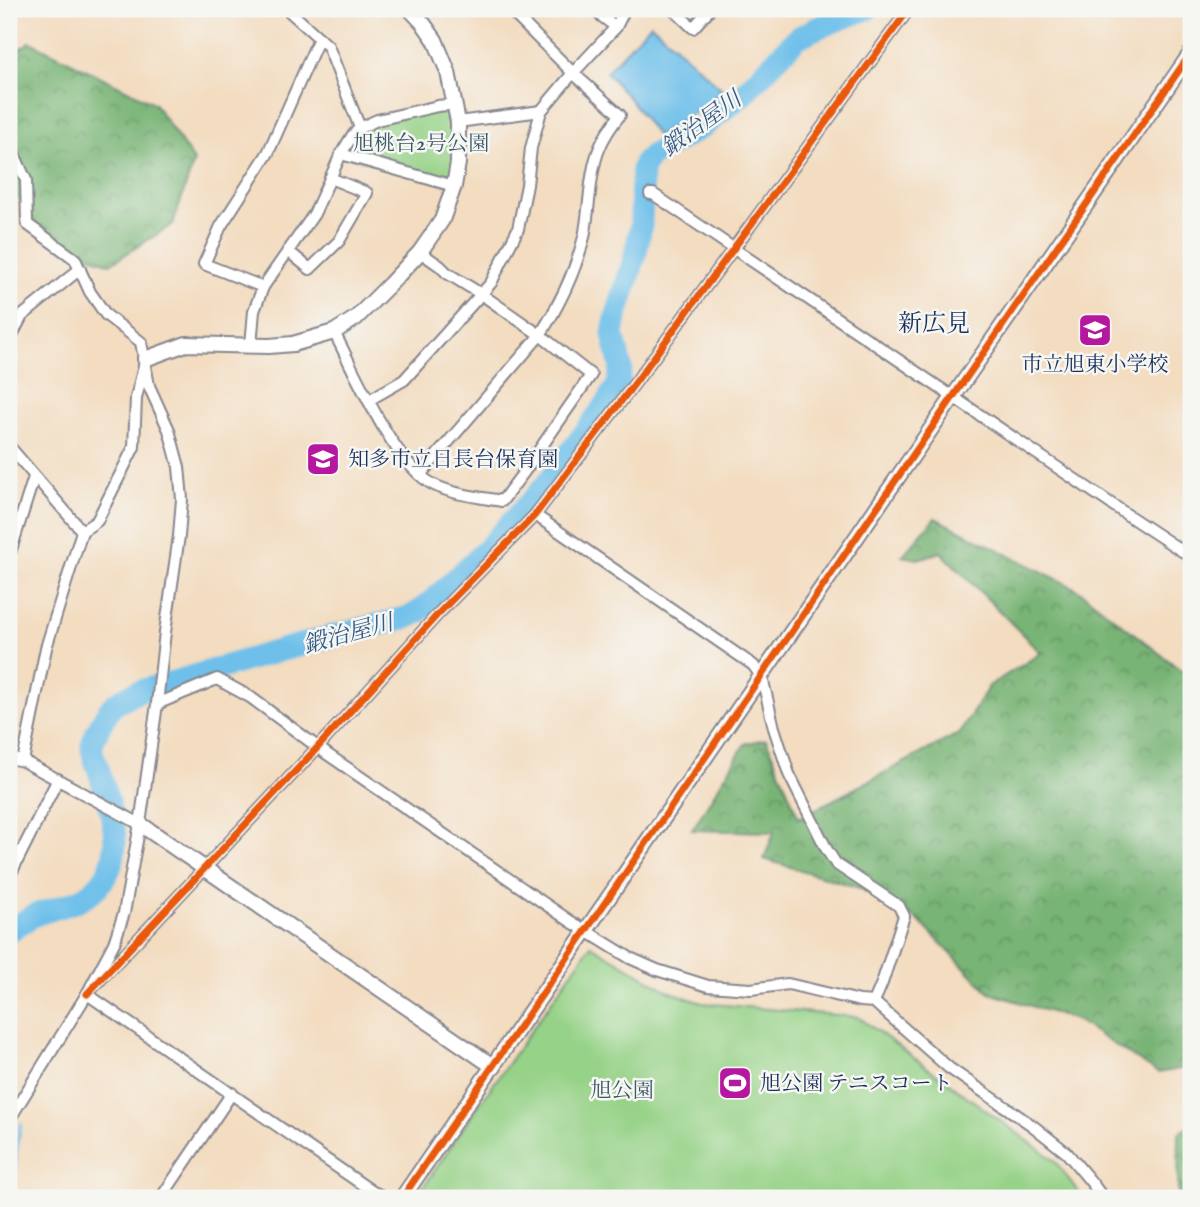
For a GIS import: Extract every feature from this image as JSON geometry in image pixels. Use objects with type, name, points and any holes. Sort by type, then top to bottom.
[{"type":"street","points":[[288,9],[328,46],[360,128]]},
{"type":"street","points":[[145,359],[186,344],[269,346],[293,344],[334,332],[356,317],[420,252],[442,220],[454,186],[458,163],[458,122],[447,72],[435,40],[424,23],[410,9]]},
{"type":"street","points":[[420,475],[540,335],[557,308],[573,273],[589,214],[598,149],[620,115],[509,9]]},
{"type":"street","points":[[593,9],[616,27]]},
{"type":"street","points":[[369,400],[404,380],[491,283],[518,229],[531,148],[541,111],[616,27],[625,9]]},
{"type":"street","points":[[673,9],[694,28],[710,9]]},
{"type":"street","points":[[88,994],[438,614],[535,515],[909,9]]},
{"type":"street","points":[[262,287],[204,264],[221,226],[268,153],[319,38]]},
{"type":"street","points":[[402,1198],[1191,53]]},
{"type":"street","points":[[251,345],[254,311],[262,287],[314,214],[352,136],[360,128],[377,120],[454,104]]},
{"type":"street","points":[[458,122],[541,111]]},
{"type":"street","points":[[9,143],[26,180],[27,223],[75,259],[90,292],[106,315],[141,342],[149,386],[169,430],[179,467],[181,499],[179,536],[157,704],[124,913],[114,943],[88,994],[9,1120]]},
{"type":"street","points":[[341,154],[454,186]]},
{"type":"street","points":[[288,251],[310,269],[339,240],[366,193],[330,178]]},
{"type":"street","points":[[650,194],[1191,555]]},
{"type":"street","points":[[334,332],[392,444],[420,475],[433,484],[461,494],[502,501],[591,375],[540,335],[420,252]]},
{"type":"street","points":[[9,339],[22,316],[80,269]]},
{"type":"street","points":[[23,761],[46,648],[82,531],[97,521],[134,447],[136,398],[145,359]]},
{"type":"street","points":[[9,446],[82,531]]},
{"type":"street","points":[[9,556],[34,477]]},
{"type":"street","points":[[535,515],[753,666],[761,677],[789,774],[827,850],[836,864],[899,906],[904,916],[883,983],[874,1002]]},
{"type":"street","points":[[157,704],[217,679],[250,698],[537,899],[630,958],[657,970],[708,986],[751,989],[788,984],[874,1002],[949,1068],[1067,1153],[1103,1198]]},
{"type":"street","points":[[9,758],[23,761],[140,824],[494,1066]]},
{"type":"street","points":[[9,877],[58,779]]},
{"type":"street","points":[[88,994],[373,1192],[387,1198]]},
{"type":"street","points":[[161,1198],[232,1093]]},
{"type":"green space","points":[[30,42],[154,103],[194,161],[173,224],[110,264],[45,236],[9,185],[9,56]]},
{"type":"green space","name":"旭桃台2号公園","points":[[438,106],[449,117],[458,163],[454,186],[341,154],[360,128]]},
{"type":"green space","points":[[935,518],[1077,589],[1191,678],[1191,1067],[1158,1073],[1076,1020],[990,993],[917,919],[860,888],[764,859],[774,832],[692,830],[745,744],[766,739],[799,818],[960,733],[989,686],[1041,653],[941,552],[918,559],[902,556]]},
{"type":"green space","name":"旭公園","points":[[591,945],[668,991],[702,1003],[858,1017],[1054,1160],[1083,1198],[416,1198]]},
{"type":"green space","points":[[1191,1125],[1191,1198],[1178,1198],[1179,1133]]},
{"type":"water","points":[[651,24],[723,90],[708,104],[657,136],[606,72]]},
{"type":"waterway","name":"鍛治屋川","points":[[9,932],[35,915],[87,895],[105,877],[112,863],[115,848],[112,818],[92,746],[111,708],[146,689],[409,617],[433,600],[488,548],[545,486],[608,402],[618,384],[621,368],[613,334],[641,226],[644,164],[651,156],[704,126],[742,95],[797,38],[867,9]]},
{"type":"waterway","points":[[13,1198],[21,1124]]},
{"type":"cycle path","points":[[87,994],[438,614],[535,515],[909,9]]},
{"type":"cycle path","points":[[402,1198],[1191,53]]},
{"type":"place","name":"市立旭東小学校","points":[[1095,330]]},
{"type":"place","name":"知多市立日長台保育園","points":[[323,459]]},
{"type":"place","name":"旭公園 テニスコート","points":[[735,1083]]},
{"type":"district","name":"新広見","points":[[934,323]]}]
